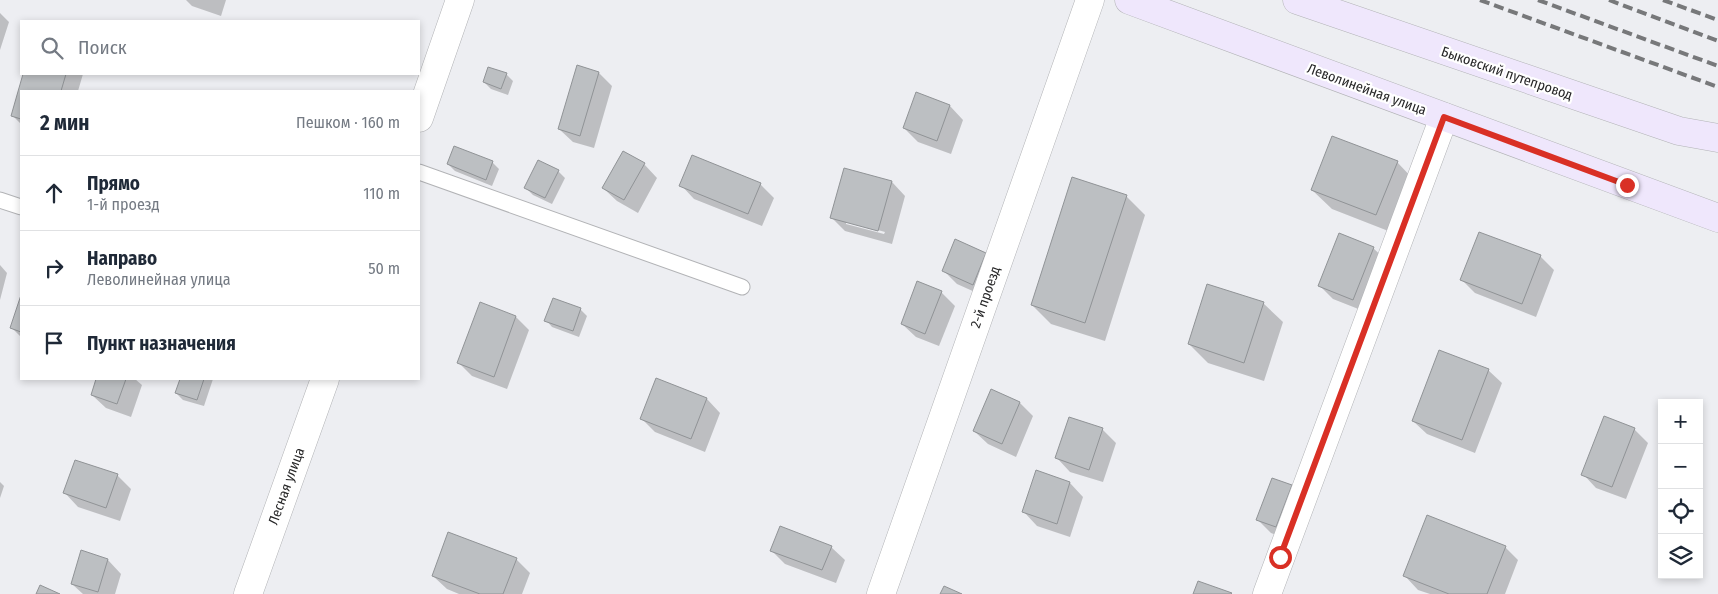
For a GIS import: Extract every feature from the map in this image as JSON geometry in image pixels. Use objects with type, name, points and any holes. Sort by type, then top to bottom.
[{"type":"main road","name":"Леволинейная улица","points":[[1129,0],[1718,218]]},
{"type":"main road","name":"Быковский путепровод","points":[[1297,0],[1586,101],[1679,131],[1718,138]]},
{"type":"street","points":[[420,115],[460,0]]},
{"type":"street","name":"2-й проезд","points":[[880,594],[1090,0]]},
{"type":"street","points":[[1267,594],[1444,117]]},
{"type":"street","name":"Лесная улица","points":[[248,594],[325,380]]},
{"type":"lane","points":[[420,172],[742,287]]},
{"type":"lane","points":[[0,200],[20,207]]},
{"type":"building","points":[[577,65],[599,72],[580,136],[558,129]]},
{"type":"building","points":[[488,67],[507,73],[501,89],[483,82]]},
{"type":"building","points":[[23,75],[66,75],[61,90],[20,90],[20,119],[11,116]]},
{"type":"building","points":[[916,92],[950,105],[937,141],[903,128]]},
{"type":"building","points":[[1332,136],[1398,161],[1376,215],[1311,190]]},
{"type":"building","points":[[454,146],[493,161],[486,180],[447,164]]},
{"type":"building","points":[[623,151],[645,163],[624,200],[602,188]]},
{"type":"building","points":[[692,155],[761,183],[748,214],[679,186]]},
{"type":"building","points":[[538,160],[559,170],[545,198],[524,188]]},
{"type":"building","points":[[844,168],[892,181],[878,231],[830,218]]},
{"type":"building","points":[[1072,177],[1127,195],[1085,323],[1031,305]]},
{"type":"building","points":[[1479,232],[1541,255],[1522,304],[1460,280]]},
{"type":"building","points":[[1339,233],[1374,247],[1353,300],[1318,286]]},
{"type":"building","points":[[955,239],[986,253],[973,285],[942,271]]},
{"type":"building","points":[[917,281],[942,291],[925,334],[901,324]]},
{"type":"building","points":[[1207,284],[1264,302],[1244,363],[1188,344]]},
{"type":"building","points":[[20,298],[20,332],[10,328]]},
{"type":"building","points":[[553,298],[581,308],[573,331],[544,321]]},
{"type":"building","points":[[480,302],[516,316],[494,377],[457,363]]},
{"type":"building","points":[[1439,350],[1489,369],[1462,440],[1412,421]]},
{"type":"building","points":[[656,378],[707,398],[691,439],[640,419]]},
{"type":"building","points":[[96,380],[126,380],[117,404],[91,395]]},
{"type":"building","points":[[180,380],[204,380],[197,400],[175,393]]},
{"type":"building","points":[[991,389],[1020,402],[1002,444],[973,431]]},
{"type":"building","points":[[1604,416],[1635,428],[1612,487],[1581,475]]},
{"type":"building","points":[[1069,417],[1103,428],[1089,470],[1055,458]]},
{"type":"building","points":[[75,460],[118,474],[106,508],[63,493]]},
{"type":"building","points":[[1036,470],[1070,482],[1057,524],[1022,512]]},
{"type":"building","points":[[1272,478],[1292,485],[1276,527],[1256,520]]},
{"type":"building","points":[[1427,515],[1506,546],[1487,594],[1449,594],[1403,576]]},
{"type":"building","points":[[780,526],[832,546],[822,570],[770,551]]},
{"type":"building","points":[[448,532],[517,558],[503,594],[480,594],[432,576]]},
{"type":"building","points":[[81,550],[108,559],[98,592],[71,584]]},
{"type":"building","points":[[1198,581],[1232,593],[1193,594]]},
{"type":"building","points":[[40,585],[60,594],[36,594]]},
{"type":"building","points":[[944,586],[962,594],[940,594]]},
{"type":"railway","points":[[1480,0],[1718,87]]},
{"type":"railway","points":[[1538,0],[1718,66]]},
{"type":"railway","points":[[1609,0],[1718,41]]},
{"type":"railway","points":[[1663,0],[1718,20]]},
{"type":"route","points":[[1280,557],[1444,117],[1627,185]]}]
